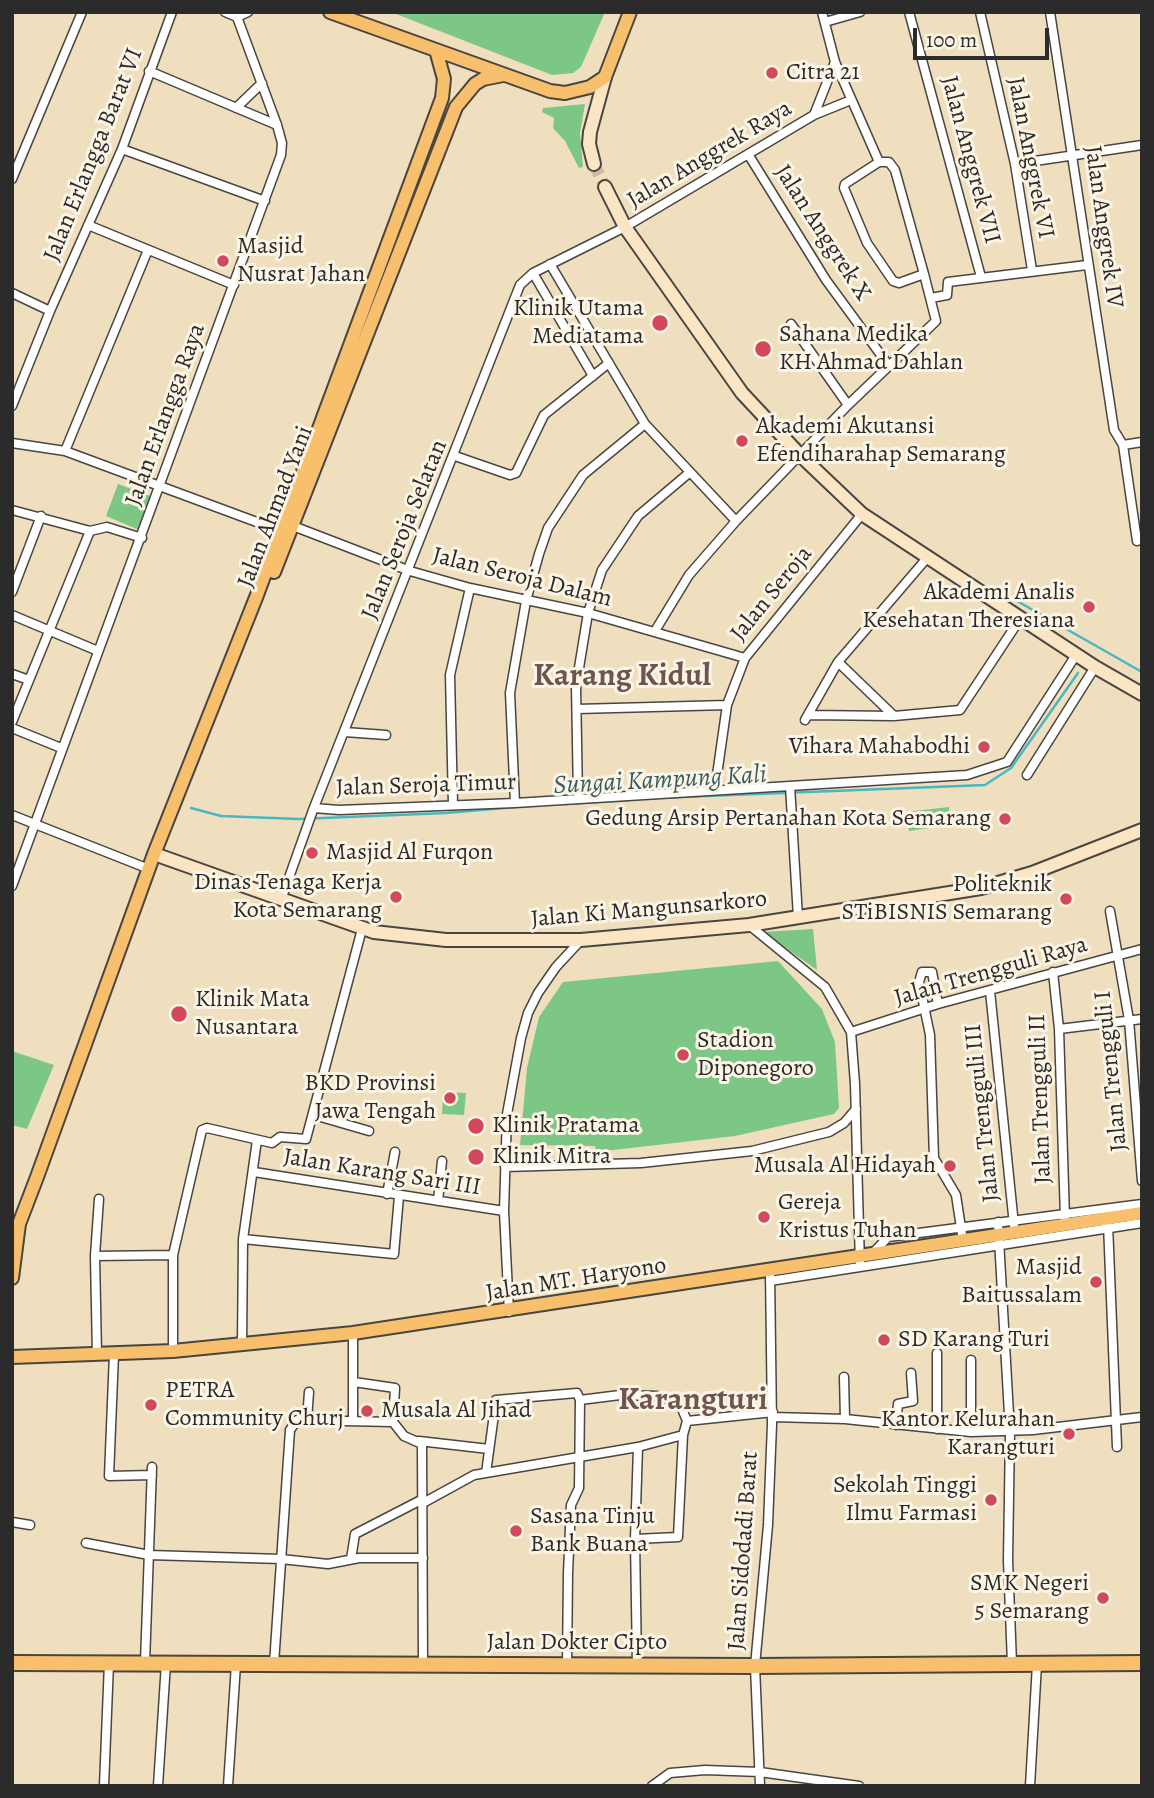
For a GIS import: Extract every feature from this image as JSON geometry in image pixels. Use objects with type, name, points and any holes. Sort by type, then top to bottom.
[{"type":"highway","name":"Jalan Dokter Cipto","points":[[12,1663],[637,1666],[1142,1663]]},
{"type":"main road","points":[[330,12],[550,91],[565,93],[590,87],[605,77]]},
{"type":"main road","points":[[594,164],[589,144],[590,132],[605,77],[630,12]]},
{"type":"main road","name":"Jalan Ahmad Yani","points":[[287,528],[442,98],[444,79],[436,50]]},
{"type":"main road","name":"Jalan Ahmad Yani","points":[[12,1278],[17,1225],[157,855],[456,107],[475,84],[483,79],[503,75]]},
{"type":"main road","points":[[605,187],[625,227],[743,393],[800,455],[862,514],[1094,667],[1142,694]]},
{"type":"main road","name":"Jalan Ki Mangunsarkoro","points":[[157,855],[362,929],[422,939],[581,940],[749,925],[992,885],[1142,830]]},
{"type":"main road","name":"Jalan MT. Haryono","points":[[12,1357],[173,1351],[353,1333],[770,1276],[830,1266],[963,1234],[1000,1233],[1014,1226],[1066,1219],[1108,1223],[1142,1213]]},
{"type":"street","points":[[12,179],[82,12]]},
{"type":"street","name":"Jalan Erlangga Barat VI","points":[[12,406],[50,311],[122,149],[172,12]]},
{"type":"street","points":[[225,12],[237,17],[248,12]]},
{"type":"street","points":[[822,12],[835,62],[879,162]]},
{"type":"street","points":[[825,22],[860,12]]},
{"type":"street","name":"Jalan Anggrek VII","points":[[909,12],[981,277]]},
{"type":"street","name":"Jalan Anggrek VI","points":[[981,12],[1015,164],[1032,270]]},
{"type":"street","name":"Jalan Anggrek IV","points":[[1049,12],[1074,156],[1087,265],[1114,430],[1124,445],[1137,541]]},
{"type":"street","name":"Jalan Erlangga Raya","points":[[12,886],[37,824],[61,748],[142,538],[282,149],[277,125],[237,17]]},
{"type":"street","name":"Jalan Anggrek Raya","points":[[814,116],[835,62]]},
{"type":"street","points":[[149,71],[277,125]]},
{"type":"street","points":[[236,108],[262,83]]},
{"type":"street","name":"Jalan Anggrek Raya","points":[[625,227],[814,116],[851,100]]},
{"type":"street","points":[[1015,164],[1142,145]]},
{"type":"street","points":[[122,149],[265,201]]},
{"type":"street","name":"Jalan Anggrek X","points":[[748,154],[826,280],[889,366]]},
{"type":"street","points":[[655,631],[689,575],[736,522],[848,405],[936,321],[931,298],[895,170],[888,162],[879,162],[845,184],[844,188],[867,243],[897,283],[924,274]]},
{"type":"street","points":[[88,225],[234,285]]},
{"type":"street","name":"Jalan Seroja Selatan","points":[[281,901],[313,810],[455,456],[518,289],[533,273],[625,227]]},
{"type":"street","points":[[65,451],[148,250]]},
{"type":"street","points":[[550,264],[645,424],[736,522]]},
{"type":"street","points":[[931,298],[946,295],[947,283],[1087,265]]},
{"type":"street","points":[[533,273],[593,376]]},
{"type":"street","points":[[12,293],[50,311]]},
{"type":"street","points":[[791,324],[848,405]]},
{"type":"street","points":[[455,456],[510,475],[516,473],[544,415],[609,363]]},
{"type":"street","points":[[515,803],[509,709],[526,601],[548,528],[583,475],[645,424]]},
{"type":"street","points":[[1124,445],[1142,442]]},
{"type":"street","name":"Jalan Seroja Dalam","points":[[12,443],[65,451],[160,488],[470,588],[588,613],[745,657]]},
{"type":"street","points":[[578,797],[576,685],[588,613],[602,570],[625,530],[689,473]]},
{"type":"street","points":[[12,510],[90,531],[107,527],[142,538]]},
{"type":"street","name":"Jalan Seroja","points":[[715,789],[727,705],[745,657],[862,514]]},
{"type":"street","points":[[12,592],[41,516]]},
{"type":"street","points":[[12,722],[90,531]]},
{"type":"street","points":[[927,558],[838,662],[817,694],[807,717],[894,716],[960,710],[1020,619]]},
{"type":"street","points":[[453,805],[450,675],[470,588]]},
{"type":"street","points":[[12,615],[98,651]]},
{"type":"street","name":"Jalan Seroja Timur","points":[[313,810],[515,803],[578,797],[944,777],[991,769],[1007,762],[1018,749],[1076,655]]},
{"type":"street","points":[[838,662],[894,716]]},
{"type":"street","points":[[1027,775],[1094,667]]},
{"type":"street","points":[[12,674],[29,680]]},
{"type":"street","points":[[576,709],[727,705]]},
{"type":"street","points":[[12,728],[61,748]]},
{"type":"street","points":[[345,732],[386,735]]},
{"type":"street","points":[[790,786],[798,917]]},
{"type":"street","points":[[12,815],[152,870]]},
{"type":"street","name":"Jalan Trengguli I","points":[[1110,911],[1129,1020],[1142,1181]]},
{"type":"street","points":[[749,925],[825,987],[851,1032],[864,1257],[1000,1233],[1108,1223],[1142,1223]]},
{"type":"street","points":[[257,1140],[274,1143],[280,1138],[305,1140],[314,1115],[362,929]]},
{"type":"street","points":[[509,1312],[504,1211],[507,1114],[528,1013],[556,967],[581,940]]},
{"type":"street","name":"Jalan Trengguli Raya","points":[[851,1032],[938,1004],[1142,949]]},
{"type":"street","points":[[938,1004],[932,972],[922,972],[919,982],[930,1035],[934,1158],[956,1195],[963,1234]]},
{"type":"street","name":"Jalan Trengguli II","points":[[1053,972],[1059,1029],[1066,1219]]},
{"type":"street","name":"Jalan Trengguli III","points":[[990,991],[1014,1226]]},
{"type":"street","points":[[1059,1029],[1142,1019]]},
{"type":"street","points":[[505,1167],[641,1163],[752,1151],[829,1132],[844,1123],[856,1109]]},
{"type":"street","points":[[314,1115],[369,1131]]},
{"type":"street","name":"Jalan Karang Sari III","points":[[173,1255],[202,1130],[207,1128],[257,1140],[243,1239],[242,1345]]},
{"type":"street","points":[[387,1194],[395,1152]]},
{"type":"street","points":[[438,1201],[442,1161]]},
{"type":"street","name":"Jalan Karang Sari III","points":[[254,1172],[504,1211]]},
{"type":"street","points":[[243,1239],[394,1254],[399,1196]]},
{"type":"street","points":[[97,1355],[95,1256],[99,1199]]},
{"type":"street","points":[[1066,1219],[1142,1204]]},
{"type":"street","points":[[1108,1223],[1117,1447]]},
{"type":"street","points":[[1000,1233],[1010,1432],[1008,1560],[1012,1664]]},
{"type":"street","points":[[95,1256],[173,1255],[173,1351]]},
{"type":"street","name":"Jalan Sidodadi Barat","points":[[760,1786],[755,1666],[768,1525],[773,1414],[770,1276]]},
{"type":"street","points":[[353,1333],[353,1421]]},
{"type":"street","points":[[937,1353],[937,1429]]},
{"type":"street","points":[[114,1354],[109,1476],[152,1471],[145,1663]]},
{"type":"street","points":[[971,1360],[971,1432]]},
{"type":"street","points":[[896,1425],[898,1404],[913,1401],[911,1373]]},
{"type":"street","points":[[844,1377],[845,1419]]},
{"type":"street","points":[[354,1382],[395,1388],[393,1422],[404,1436],[419,1441],[489,1449]]},
{"type":"street","points":[[307,1420],[309,1392]]},
{"type":"street","points":[[486,1473],[496,1400],[576,1393],[580,1400],[578,1491],[571,1505],[568,1665]]},
{"type":"street","points":[[580,1400],[620,1395],[657,1396],[680,1404],[687,1421],[682,1435],[678,1537],[635,1539]]},
{"type":"street","points":[[687,1421],[773,1414],[971,1432],[1010,1432],[1142,1417]]},
{"type":"street","points":[[274,1664],[290,1430],[293,1421],[393,1422]]},
{"type":"street","points":[[351,1559],[355,1534],[474,1475],[638,1447],[682,1435]]},
{"type":"street","points":[[419,1441],[423,1448],[423,1665]]},
{"type":"street","points":[[637,1666],[635,1539],[638,1447]]},
{"type":"street","points":[[12,1522],[30,1525]]},
{"type":"street","points":[[86,1543],[149,1555],[281,1559],[328,1564],[351,1559],[423,1558]]},
{"type":"street","points":[[104,1786],[109,1663]]},
{"type":"street","points":[[158,1786],[166,1664]]},
{"type":"street","points":[[228,1786],[236,1664]]},
{"type":"street","points":[[1030,1786],[1037,1664]]},
{"type":"street","points":[[652,1786],[670,1773],[684,1770],[760,1772],[859,1786]]},
{"type":"green space","points":[[391,12],[605,12],[581,67],[573,73],[552,75]]},
{"type":"green space","points":[[585,104],[580,133],[583,167],[579,168],[565,141],[553,128],[554,118],[542,112],[543,108]]},
{"type":"green space","points":[[118,484],[153,497],[139,530],[106,516]]},
{"type":"green space","points":[[949,807],[951,825],[909,831],[906,812]]},
{"type":"green space","points":[[813,929],[817,970],[763,932]]},
{"type":"green space","name":"Stadion Diponegoro","points":[[778,961],[822,1009],[835,1042],[839,1108],[834,1114],[735,1136],[596,1152],[595,1146],[520,1145],[527,1068],[539,1017],[563,982]]},
{"type":"green space","points":[[12,1051],[54,1065],[27,1129],[12,1125]]},
{"type":"green space","points":[[443,1092],[466,1093],[464,1115],[442,1114]]},
{"type":"waterway","name":"Sungai Kampung Kali","points":[[1017,601],[1142,672]]},
{"type":"waterway","name":"Sungai Kampung Kali","points":[[656,798],[985,785],[1011,768],[1078,673]]},
{"type":"waterway","name":"Sungai Kampung Kali","points":[[566,804],[629,800]]},
{"type":"waterway","name":"Sungai Kampung Kali","points":[[191,808],[221,816],[299,819],[446,813],[528,806]]},
{"type":"tunnel","points":[[594,164],[605,187]]},
{"type":"place","name":"Citra 21","points":[[772,73]]},
{"type":"place","name":"Masjid Nusrat Jahan","points":[[223,261]]},
{"type":"place","name":"Klinik Utama Mediatama","points":[[660,323]]},
{"type":"place","name":"Sahana Medika KH Ahmad Dahlan","points":[[763,349]]},
{"type":"place","name":"Akademi Akutansi Efendiharahap Semarang","points":[[742,441]]},
{"type":"place","name":"Akademi Analis Kesehatan Theresiana","points":[[1089,607]]},
{"type":"place","name":"Vihara Mahabodhi","points":[[984,747]]},
{"type":"place","name":"Gedung Arsip Pertanahan Kota Semarang","points":[[1005,819]]},
{"type":"place","name":"Masjid Al Furqon","points":[[312,853]]},
{"type":"place","name":"Dinas Tenaga Kerja Kota Semarang","points":[[396,897]]},
{"type":"place","name":"Politeknik STiBISNIS Semarang","points":[[1066,899]]},
{"type":"place","name":"Klinik Mata Nusantara","points":[[179,1014]]},
{"type":"place","name":"Stadion Diponegoro","points":[[683,1055]]},
{"type":"place","name":"BKD Provinsi Jawa Tengah","points":[[450,1098]]},
{"type":"place","name":"Klinik Pratama","points":[[476,1126]]},
{"type":"place","name":"Klinik Mitra","points":[[476,1157]]},
{"type":"place","name":"Musala Al Hidayah","points":[[950,1166]]},
{"type":"place","name":"Gereja Kristus Tuhan","points":[[764,1217]]},
{"type":"place","name":"Masjid Baitussalam","points":[[1096,1282]]},
{"type":"place","name":"SD Karang Turi","points":[[884,1340]]},
{"type":"place","name":"PETRA Community Churj","points":[[151,1405]]},
{"type":"place","name":"Musala Al Jihad","points":[[367,1411]]},
{"type":"place","name":"Kantor Kelurahan Karangturi","points":[[1069,1434]]},
{"type":"place","name":"Sekolah Tinggi Ilmu Farmasi","points":[[991,1500]]},
{"type":"place","name":"Sasana Tinju Bank Buana","points":[[516,1531]]},
{"type":"place","name":"SMK Negeri 5 Semarang","points":[[1103,1598]]},
{"type":"district","name":"Karang Kidul","points":[[622,677]]},
{"type":"district","name":"Karangturi","points":[[693,1401]]}]
